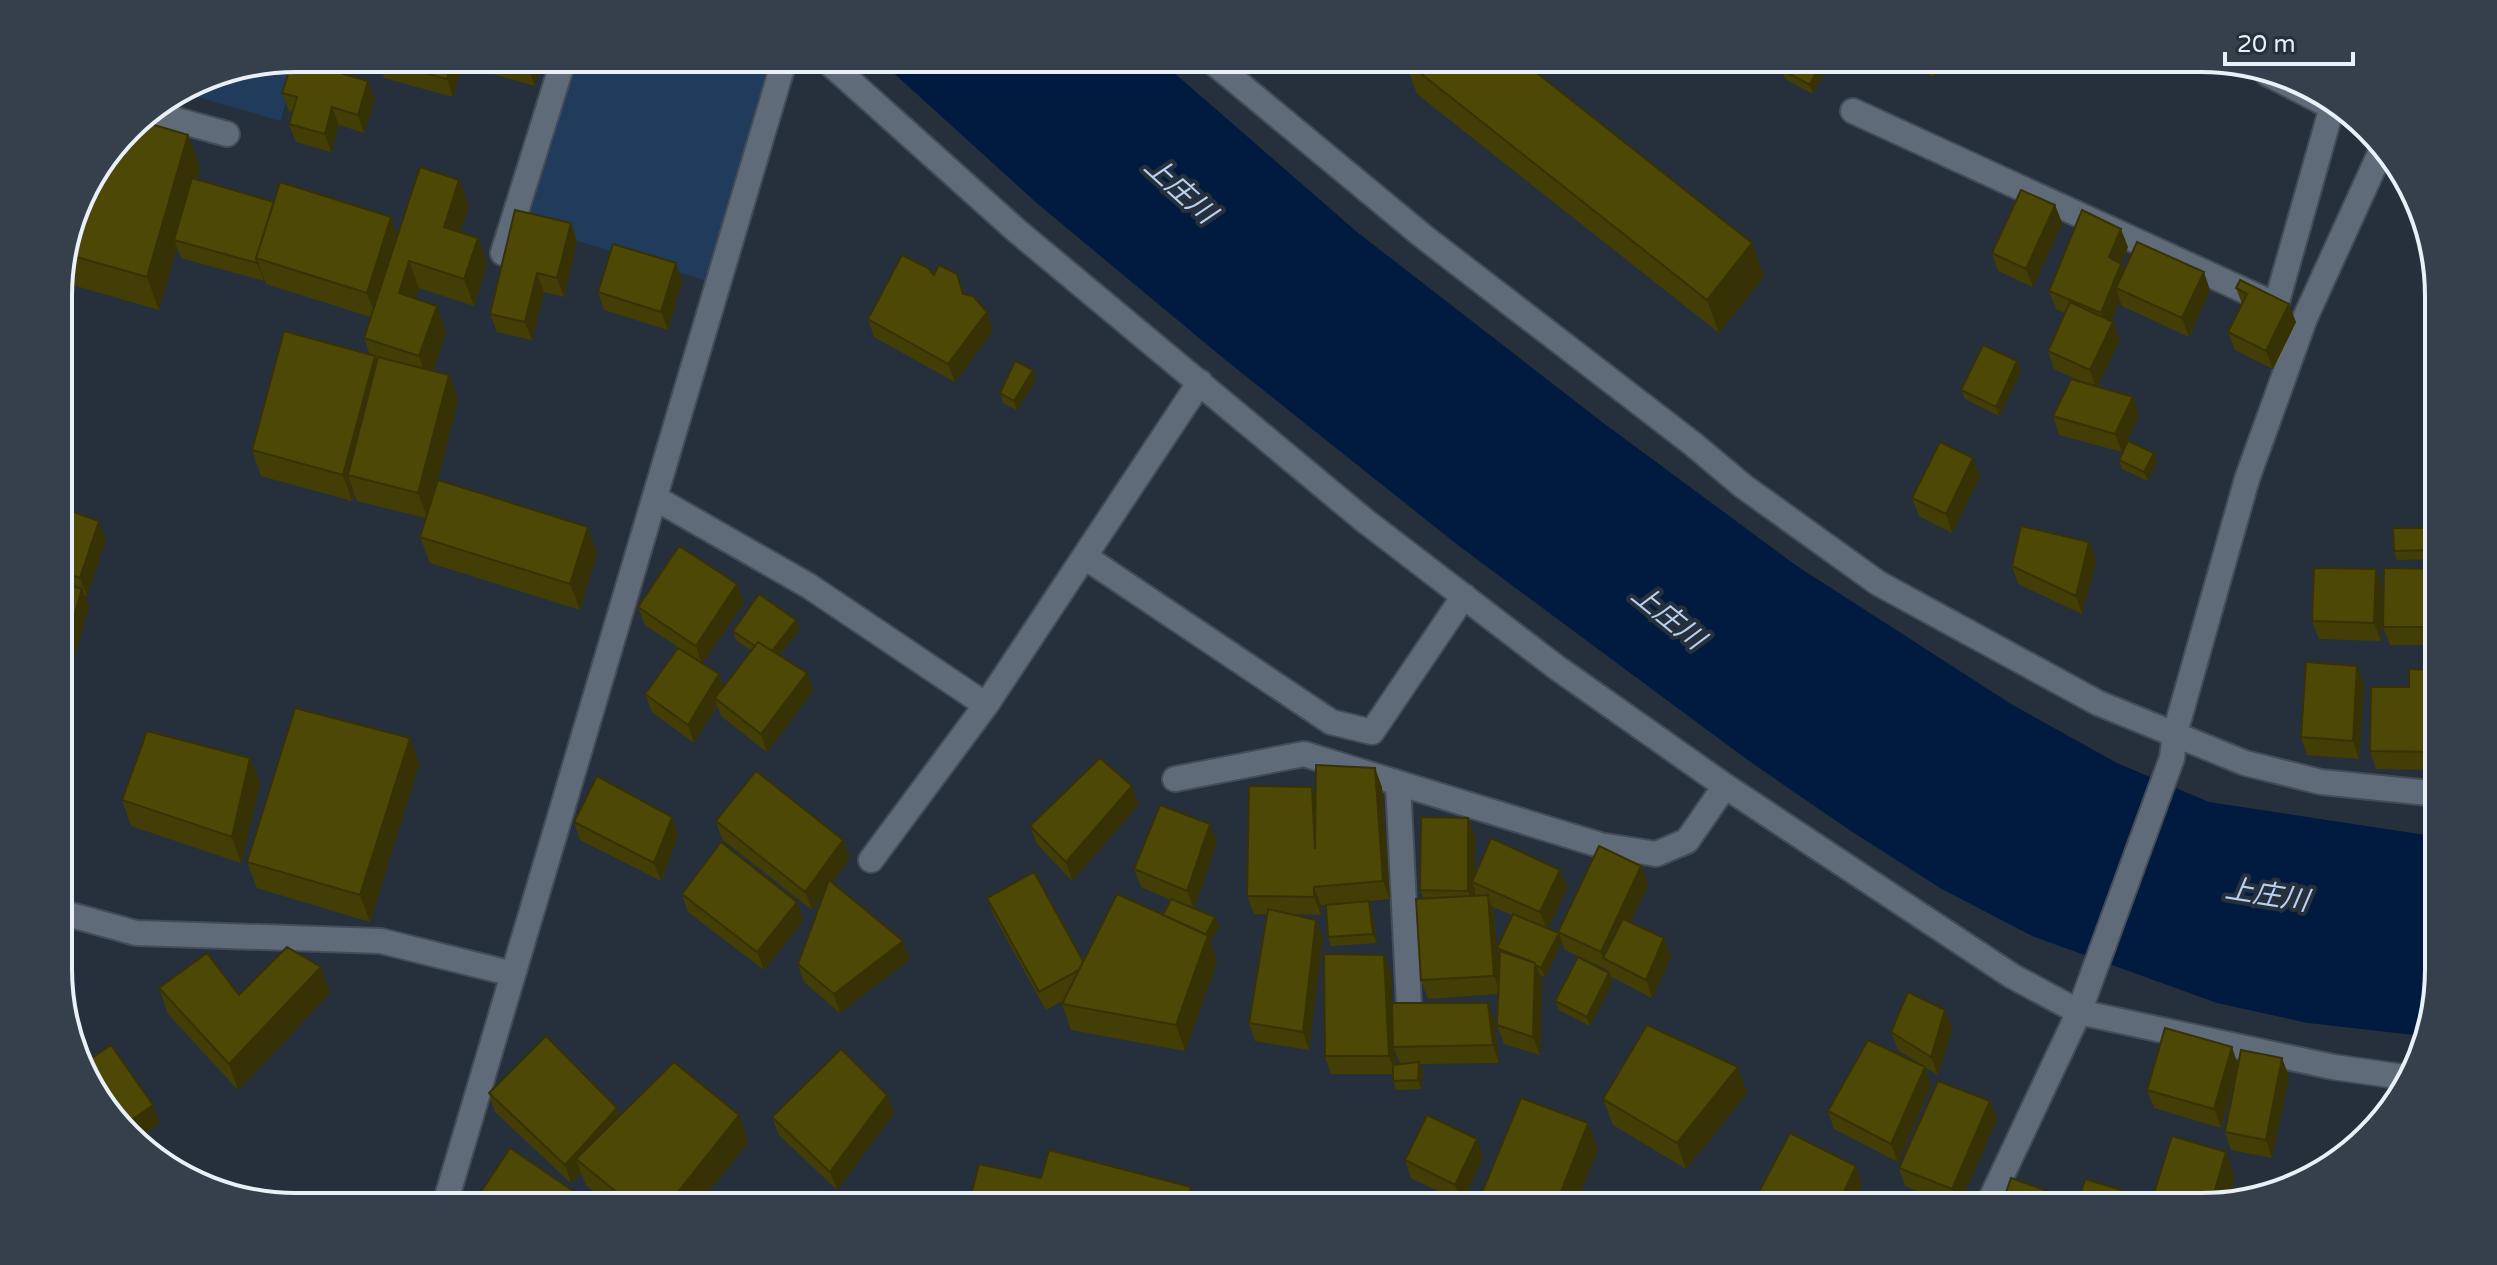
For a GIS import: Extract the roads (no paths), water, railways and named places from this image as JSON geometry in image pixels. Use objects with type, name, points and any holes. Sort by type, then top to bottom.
[{"type":"street","points":[[503,253],[560,72]]},
{"type":"street","points":[[448,1193],[781,72]]},
{"type":"street","points":[[840,72],[1017,231],[1364,520],[1556,667],[1725,786],[2012,976],[2081,1004],[2333,1067],[2397,1076]]},
{"type":"street","points":[[1225,72],[1424,237],[1743,486],[1878,583],[2098,703],[2245,763],[2321,782],[2425,793]]},
{"type":"street","points":[[1853,111],[2305,318]]},
{"type":"street","points":[[2276,305],[2330,114]]},
{"type":"street","points":[[164,116],[227,134]]},
{"type":"street","points":[[1993,1193],[2081,1004],[2172,758],[2175,733],[2247,479],[2305,318],[2377,159]]},
{"type":"street","points":[[871,860],[986,705],[1200,382]]},
{"type":"street","points":[[655,498],[809,586],[986,705]]},
{"type":"street","points":[[1085,557],[1331,722],[1372,732],[1464,596]]},
{"type":"street","points":[[1175,779],[1304,754],[1600,845],[1656,854],[1687,841],[1725,786]]},
{"type":"street","points":[[1398,783],[1409,1006]]},
{"type":"street","points":[[72,915],[136,933],[381,941],[513,974]]},
{"type":"water","name":"上庄川","points":[[892,72],[1173,72],[1357,232],[1602,422],[1797,566],[2011,704],[2117,763],[2209,802],[2425,835],[2425,983],[2415,1035],[2308,1023],[2217,1003],[2032,936],[1940,888],[1749,761],[1459,546],[1228,362],[1039,205]]}]
